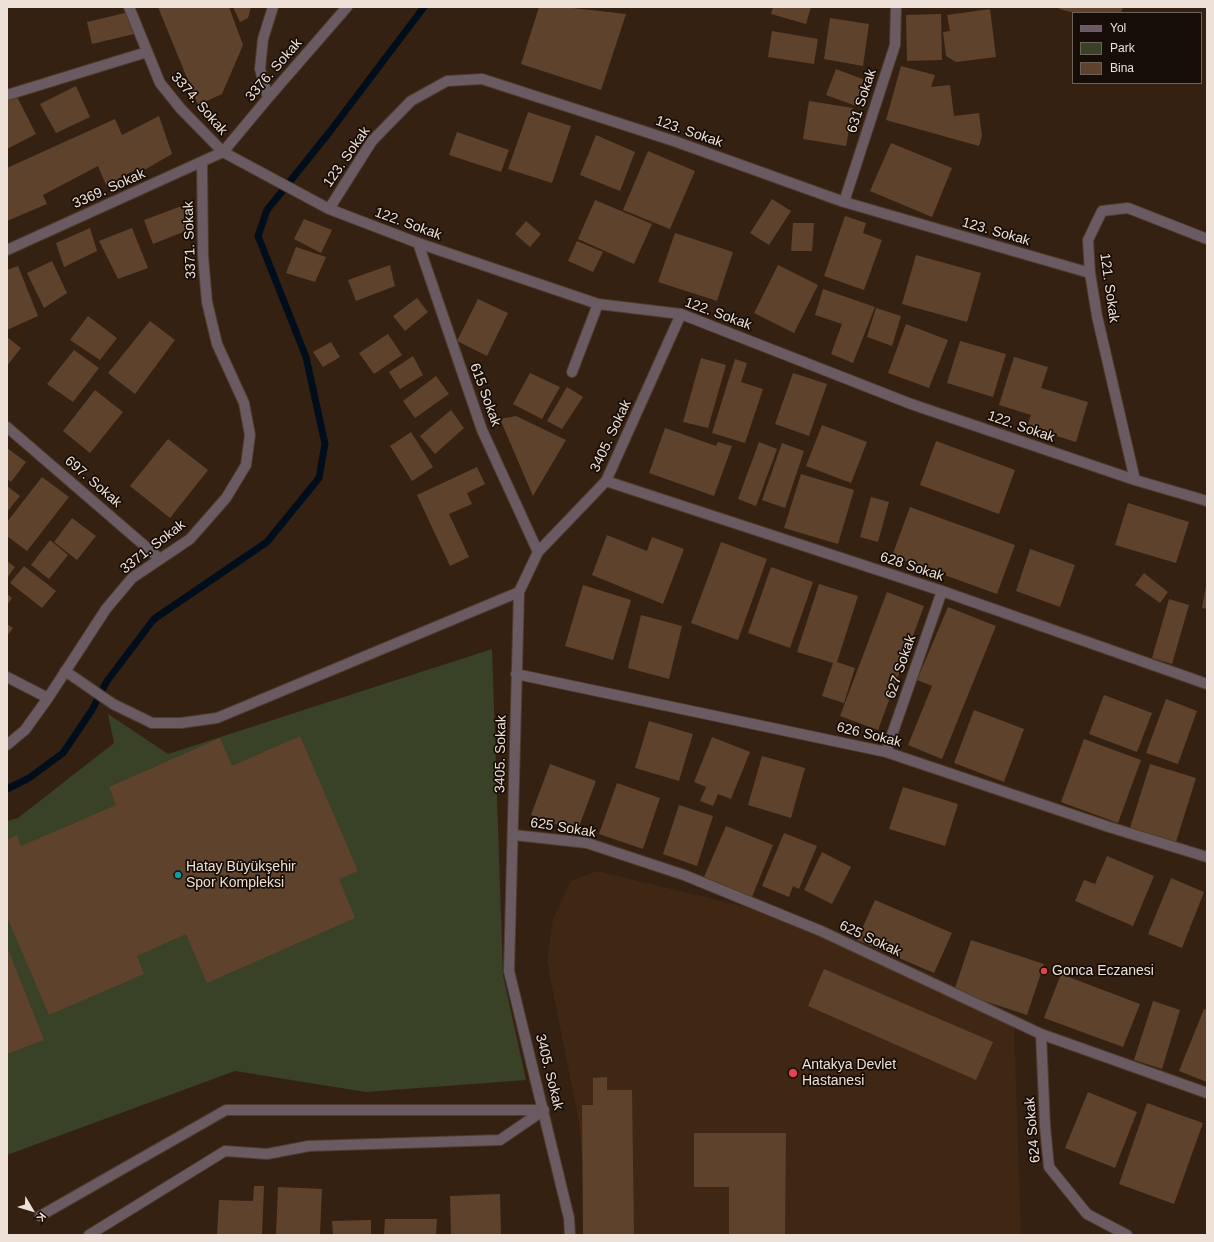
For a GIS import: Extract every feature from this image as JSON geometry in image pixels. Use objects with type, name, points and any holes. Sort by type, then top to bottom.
[{"type":"street","name":"3374. Sokak","points":[[129,7],[160,83],[181,109],[223,152]]},
{"type":"street","points":[[268,98],[260,69],[263,39],[273,7]]},
{"type":"street","name":"3376. Sokak","points":[[223,152],[347,7]]},
{"type":"street","name":"631 Sokak","points":[[844,202],[895,45],[896,7]]},
{"type":"street","points":[[7,95],[147,52]]},
{"type":"street","name":"123. Sokak","points":[[329,208],[372,141],[411,100],[447,81],[482,79],[674,141],[844,202],[1090,274]]},
{"type":"street","name":"3369. Sokak","points":[[7,250],[223,152]]},
{"type":"street","name":"122. Sokak","points":[[223,152],[329,208],[418,243],[598,304],[681,314],[911,404],[1135,480],[1207,501]]},
{"type":"street","name":"3371. Sokak","points":[[7,745],[25,730],[48,698],[106,609],[132,578],[190,539],[226,498],[246,465],[250,435],[244,403],[217,344],[207,302],[203,256],[202,162]]},
{"type":"street","name":"121. Sokak","points":[[1135,480],[1097,316],[1090,274],[1088,240],[1102,211],[1128,208],[1207,239]]},
{"type":"street","name":"615 Sokak","points":[[418,243],[482,430],[538,552]]},
{"type":"street","points":[[572,372],[598,304]]},
{"type":"street","name":"3405. Sokak","points":[[570,1235],[569,1218],[509,971],[514,835],[516,674],[519,592],[538,552],[606,481],[681,314]]},
{"type":"street","name":"697. Sokak","points":[[7,427],[160,559]]},
{"type":"street","name":"628 Sokak","points":[[606,481],[942,591],[1207,684]]},
{"type":"street","name":"627 Sokak","points":[[886,752],[942,591]]},
{"type":"street","points":[[65,671],[113,704],[152,723],[181,723],[217,718],[519,592]]},
{"type":"street","name":"626 Sokak","points":[[516,674],[886,752],[1109,827],[1207,857]]},
{"type":"street","points":[[7,677],[48,698]]},
{"type":"street","name":"625 Sokak","points":[[514,835],[587,843],[684,875],[821,932],[1041,1034],[1207,1093]]},
{"type":"street","name":"624 Sokak","points":[[1041,1034],[1045,1126],[1049,1167],[1087,1214],[1127,1235]]},
{"type":"street","points":[[40,1216],[226,1110],[544,1110]]},
{"type":"street","points":[[89,1235],[224,1151],[267,1154],[309,1146],[500,1140],[544,1110]]},
{"type":"shaded area","name":"Antakya Devlet Hastanesi","points":[[597,871],[812,923],[1014,1025],[1021,1235],[589,1235],[579,1122],[547,961],[553,919],[571,881]]},
{"type":"green space","points":[[492,649],[503,975],[526,1080],[366,1092],[235,1071],[7,1155],[7,821],[18,818],[114,743],[108,714],[168,754]]},
{"type":"building","points":[[158,7],[229,7],[243,45],[222,94],[198,105]]},
{"type":"building","points":[[233,7],[251,7],[248,18],[240,22]]},
{"type":"building","points":[[539,7],[564,7],[626,14],[601,90],[521,64]]},
{"type":"building","points":[[773,7],[811,7],[806,24],[771,14]]},
{"type":"building","points":[[1060,7],[1123,7],[1121,12],[1072,12],[1059,9]]},
{"type":"building","points":[[990,9],[996,57],[956,62],[946,56],[943,32],[950,31],[947,15]]},
{"type":"building","points":[[129,12],[134,34],[92,44],[87,22]]},
{"type":"building","points":[[941,14],[942,60],[907,61],[906,15]]},
{"type":"building","points":[[830,18],[869,24],[863,66],[824,59]]},
{"type":"building","points":[[772,31],[818,39],[814,64],[768,57]]},
{"type":"building","points":[[901,66],[935,75],[931,87],[950,85],[954,116],[979,113],[982,136],[979,146],[886,120]]},
{"type":"building","points":[[836,69],[865,80],[856,106],[826,95]]},
{"type":"building","points":[[76,86],[90,117],[56,133],[40,104]]},
{"type":"building","points":[[16,95],[36,134],[7,149],[7,99]]},
{"type":"building","points":[[809,101],[853,108],[846,146],[803,139]]},
{"type":"building","points":[[528,112],[571,126],[552,183],[508,169]]},
{"type":"building","points":[[159,116],[172,154],[139,173],[137,169],[106,185],[98,166],[43,195],[47,204],[7,221],[7,168],[115,119],[122,135]]},
{"type":"building","points":[[457,132],[509,150],[501,172],[449,155]]},
{"type":"building","points":[[596,135],[635,152],[620,191],[580,175]]},
{"type":"building","points":[[891,143],[952,168],[932,217],[870,191]]},
{"type":"building","points":[[648,151],[695,171],[670,229],[623,210]]},
{"type":"building","points":[[772,199],[791,211],[769,245],[750,233]]},
{"type":"building","points":[[595,200],[652,224],[634,264],[578,239]]},
{"type":"building","points":[[187,204],[193,228],[153,244],[144,220]]},
{"type":"building","points":[[845,216],[866,223],[863,233],[882,240],[864,290],[824,276]]},
{"type":"building","points":[[304,219],[332,230],[321,253],[294,239]]},
{"type":"building","points":[[526,221],[541,234],[530,247],[515,234]]},
{"type":"building","points":[[793,223],[814,223],[812,251],[791,251]]},
{"type":"building","points":[[90,228],[97,251],[64,267],[56,243]]},
{"type":"building","points":[[132,228],[148,268],[118,279],[99,241]]},
{"type":"building","points":[[675,233],[733,252],[717,301],[658,282]]},
{"type":"building","points":[[577,241],[603,252],[593,272],[568,261]]},
{"type":"building","points":[[296,247],[326,257],[315,282],[286,273]]},
{"type":"building","points":[[916,255],[981,273],[967,322],[902,304]]},
{"type":"building","points":[[52,261],[67,293],[44,308],[27,273]]},
{"type":"building","points":[[390,265],[395,286],[356,301],[348,280]]},
{"type":"building","points":[[778,265],[818,285],[794,333],[754,313]]},
{"type":"building","points":[[18,266],[38,316],[7,330],[7,270]]},
{"type":"building","points":[[823,289],[875,307],[853,363],[831,354],[842,324],[815,315]]},
{"type":"building","points":[[417,298],[428,312],[405,331],[393,316]]},
{"type":"building","points":[[478,299],[508,313],[487,356],[457,341]]},
{"type":"building","points":[[876,308],[901,316],[892,346],[867,337]]},
{"type":"building","points":[[88,316],[117,338],[100,360],[70,340]]},
{"type":"building","points":[[150,321],[175,340],[135,394],[108,373]]},
{"type":"building","points":[[906,324],[948,340],[929,388],[888,373]]},
{"type":"building","points":[[388,334],[402,355],[374,374],[359,353]]},
{"type":"building","points":[[7,337],[21,348],[7,366]]},
{"type":"building","points":[[960,341],[1006,354],[993,397],[947,383]]},
{"type":"building","points":[[331,342],[340,357],[323,367],[313,352]]},
{"type":"building","points":[[74,350],[99,368],[73,402],[47,384]]},
{"type":"building","points":[[413,356],[423,375],[400,389],[389,372]]},
{"type":"building","points":[[1014,357],[1048,367],[1041,388],[1088,402],[1076,442],[1027,427],[1031,415],[999,405]]},
{"type":"building","points":[[701,358],[726,365],[708,428],[683,422]]},
{"type":"building","points":[[735,359],[747,363],[741,382],[763,389],[745,443],[712,433]]},
{"type":"building","points":[[530,373],[560,387],[542,419],[513,404]]},
{"type":"building","points":[[793,373],[827,384],[809,436],[775,424]]},
{"type":"building","points":[[436,376],[449,394],[415,418],[403,401]]},
{"type":"building","points":[[567,387],[583,397],[562,429],[547,421]]},
{"type":"building","points":[[95,390],[123,412],[90,453],[63,431]]},
{"type":"building","points":[[451,410],[464,428],[435,454],[420,436]]},
{"type":"building","points":[[516,416],[566,440],[533,496],[500,419]]},
{"type":"building","points":[[822,425],[867,442],[851,483],[806,466]]},
{"type":"building","points":[[665,428],[716,446],[718,442],[732,446],[714,496],[649,473]]},
{"type":"building","points":[[411,432],[433,467],[412,481],[390,446]]},
{"type":"building","points":[[168,439],[208,470],[170,518],[130,486]]},
{"type":"building","points":[[936,441],[1015,470],[999,514],[920,485]]},
{"type":"building","points":[[759,442],[777,449],[756,506],[738,499]]},
{"type":"building","points":[[782,443],[804,451],[785,508],[762,500]]},
{"type":"building","points":[[7,448],[26,462],[11,482],[7,479]]},
{"type":"building","points":[[477,467],[485,484],[467,493],[472,504],[449,514],[469,557],[450,566],[417,495]]},
{"type":"building","points":[[801,474],[854,490],[838,544],[784,528]]},
{"type":"building","points":[[42,477],[69,497],[27,551],[7,536],[7,522]]},
{"type":"building","points":[[7,486],[20,496],[7,512]]},
{"type":"building","points":[[871,497],[889,502],[878,542],[860,537]]},
{"type":"building","points":[[1128,503],[1189,522],[1176,563],[1115,545]]},
{"type":"building","points":[[910,507],[1015,545],[997,594],[892,556]]},
{"type":"building","points":[[72,518],[96,536],[77,560],[54,542]]},
{"type":"building","points":[[607,535],[647,551],[652,537],[684,549],[663,604],[592,575]]},
{"type":"building","points":[[50,540],[68,555],[49,579],[31,565]]},
{"type":"building","points":[[721,542],[767,559],[738,640],[691,623]]},
{"type":"building","points":[[1030,549],[1075,565],[1060,607],[1016,591]]},
{"type":"building","points":[[7,561],[15,567],[7,578]]},
{"type":"building","points":[[24,566],[56,591],[42,608],[10,583]]},
{"type":"building","points":[[771,567],[813,582],[790,648],[748,633]]},
{"type":"building","points":[[1144,573],[1168,592],[1160,603],[1135,585]]},
{"type":"building","points":[[819,584],[858,596],[837,662],[855,668],[844,703],[822,696],[833,663],[797,652]]},
{"type":"building","points":[[583,585],[631,600],[613,660],[565,646]]},
{"type":"building","points":[[1207,586],[1207,609],[1202,608]]},
{"type":"building","points":[[887,592],[924,606],[878,730],[840,716]]},
{"type":"building","points":[[7,594],[12,598],[7,605]]},
{"type":"building","points":[[1169,599],[1189,605],[1172,664],[1152,658]]},
{"type":"building","points":[[948,607],[996,626],[942,759],[908,745],[932,686],[917,680]]},
{"type":"building","points":[[641,615],[682,626],[669,679],[628,668]]},
{"type":"building","points":[[7,624],[13,628],[7,636]]},
{"type":"building","points":[[1104,695],[1152,713],[1137,752],[1089,734]]},
{"type":"building","points":[[1166,699],[1197,711],[1178,764],[1146,753]]},
{"type":"building","points":[[974,710],[1024,729],[1004,782],[954,763]]},
{"type":"building","points":[[649,721],[693,734],[679,781],[635,768]]},
{"type":"building","name":"Hatay Büyükşehir Spor Kompleksi","points":[[300,736],[358,871],[339,879],[355,918],[207,983],[186,934],[137,956],[144,974],[49,1015],[7,917],[7,840],[17,835],[21,846],[116,805],[109,787],[220,738],[232,766]]},
{"type":"building","points":[[712,737],[750,752],[731,799],[718,794],[713,806],[700,801],[706,787],[694,782]]},
{"type":"building","points":[[1084,739],[1141,760],[1118,823],[1061,802]]},
{"type":"building","points":[[762,756],[805,768],[791,818],[748,805]]},
{"type":"building","points":[[550,764],[596,781],[577,832],[531,815]]},
{"type":"building","points":[[1150,764],[1196,778],[1176,842],[1130,828]]},
{"type":"building","points":[[617,783],[660,798],[643,849],[599,834]]},
{"type":"building","points":[[903,787],[958,804],[945,846],[889,829]]},
{"type":"building","points":[[679,805],[713,816],[697,866],[663,854]]},
{"type":"building","points":[[726,826],[773,845],[752,897],[704,877]]},
{"type":"building","points":[[784,833],[817,846],[799,889],[793,886],[789,897],[762,886]]},
{"type":"building","points":[[822,852],[851,867],[832,904],[804,890]]},
{"type":"building","points":[[1107,856],[1154,876],[1133,926],[1075,901],[1084,880],[1095,884]]},
{"type":"building","points":[[1171,878],[1204,892],[1182,948],[1148,934]]},
{"type":"building","points":[[875,900],[952,933],[934,973],[857,940]]},
{"type":"building","points":[[971,940],[1044,964],[1027,1015],[954,991]]},
{"type":"building","points":[[7,947],[44,1040],[7,1054]]},
{"type":"building","points":[[824,969],[993,1042],[976,1080],[808,1006]]},
{"type":"building","points":[[1061,974],[1140,1004],[1123,1047],[1044,1018]]},
{"type":"building","points":[[1153,1001],[1180,1010],[1162,1069],[1134,1060]]},
{"type":"building","points":[[1204,1009],[1207,1010],[1207,1082],[1179,1071]]},
{"type":"building","points":[[607,1077],[607,1090],[632,1090],[634,1235],[583,1235],[582,1105],[593,1105],[593,1078]]},
{"type":"building","points":[[1088,1092],[1137,1112],[1115,1168],[1065,1148]]},
{"type":"building","points":[[1147,1103],[1203,1123],[1174,1204],[1119,1184]]},
{"type":"building","points":[[694,1133],[786,1133],[785,1235],[729,1235],[729,1187],[694,1187]]},
{"type":"building","points":[[254,1186],[264,1186],[262,1235],[217,1235],[219,1200],[253,1201]]},
{"type":"building","points":[[278,1187],[322,1189],[320,1235],[276,1235]]},
{"type":"building","points":[[500,1194],[501,1235],[451,1235],[450,1196]]},
{"type":"building","points":[[385,1219],[437,1219],[436,1235],[384,1235]]},
{"type":"building","points":[[371,1220],[371,1235],[333,1235],[332,1221]]},
{"type":"waterway","points":[[7,789],[29,778],[63,753],[92,710],[107,681],[154,619],[267,542],[319,478],[325,444],[306,357],[258,236],[267,210],[328,134],[424,7]]},
{"type":"place","name":"Hatay Büyükşehir Spor Kompleksi","points":[[178,875]]},
{"type":"place","name":"Gonca Eczanesi","points":[[1044,971]]},
{"type":"place","name":"Antakya Devlet Hastanesi","points":[[793,1073]]}]
